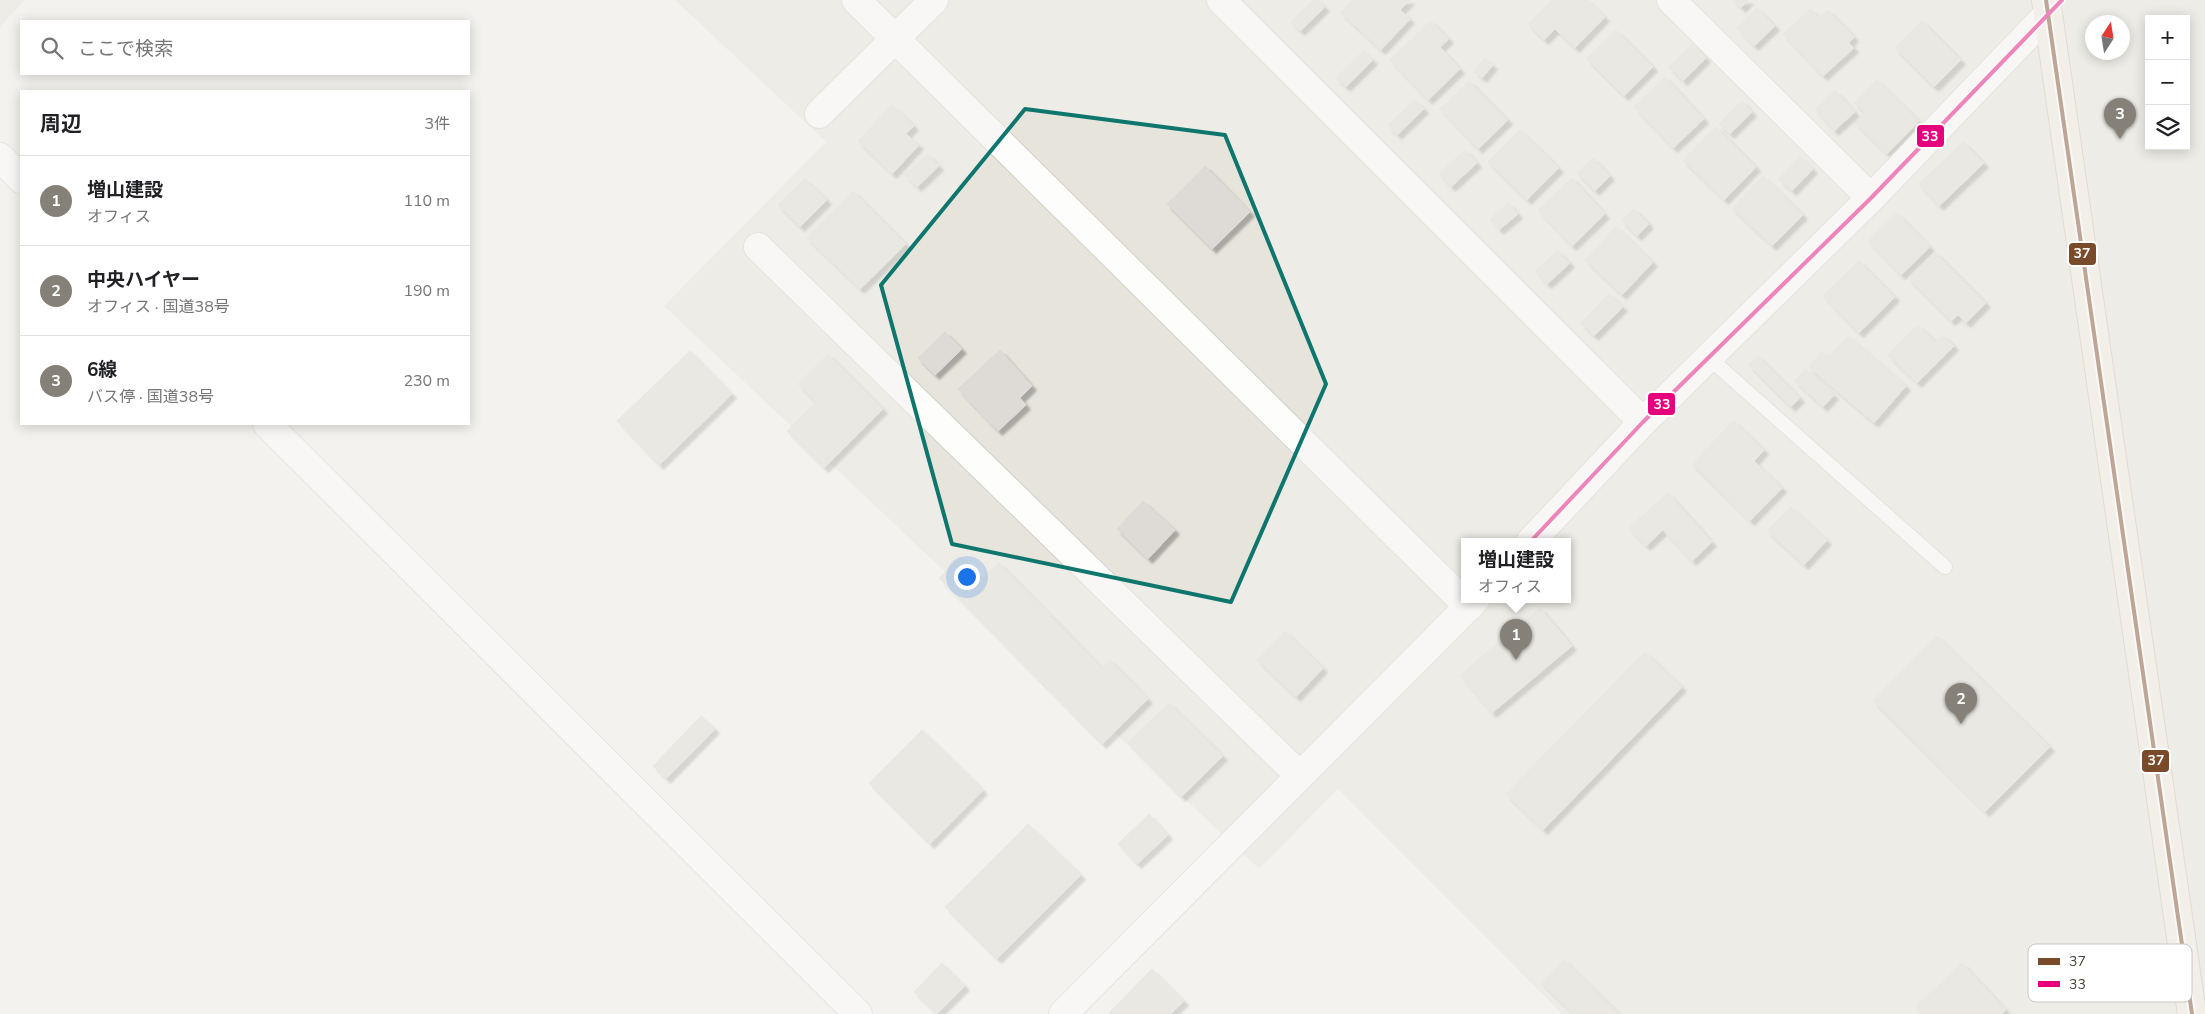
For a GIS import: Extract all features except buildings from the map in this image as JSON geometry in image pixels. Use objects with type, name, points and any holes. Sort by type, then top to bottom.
[{"type":"highway","points":[[2047,7],[2182,944]]},
{"type":"street","points":[[856,0],[1461,592]]},
{"type":"street","points":[[819,114],[934,0]]},
{"type":"street","points":[[1221,0],[1643,422]]},
{"type":"street","points":[[1671,0],[1871,198]]},
{"type":"street","points":[[1533,538],[1643,422],[1871,198],[2047,7]]},
{"type":"street","points":[[0,157],[20,178]]},
{"type":"street","points":[[758,247],[1300,776]]},
{"type":"street","points":[[268,425],[858,1014]]},
{"type":"street","points":[[1063,1014],[1472,603]]},
{"type":"lane","points":[[1708,357],[1946,567]]},
{"type":"highlighted area","points":[[1025,109],[1225,135],[1326,384],[1231,602],[952,544],[881,285]]},
{"type":"shaded area","points":[[0,0],[25,0],[0,27]]},
{"type":"shaded area","points":[[675,0],[2205,0],[2205,1014],[1562,1014],[1338,789],[1259,869],[664,306],[826,142]]},
{"type":"transit line","name":"37","points":[[2046,0],[2182,944]]},
{"type":"transit line","name":"33","points":[[1534,538],[1643,422],[1871,198],[2062,0]]},
{"type":"transit line","name":"37","points":[[2190,1002],[2192,1014]]},
{"type":"place","name":"6線","points":[[2120,139]]},
{"type":"place","name":"増山建設","points":[[1516,660]]},
{"type":"place","name":"中央ハイヤー","points":[[1961,724]]}]
